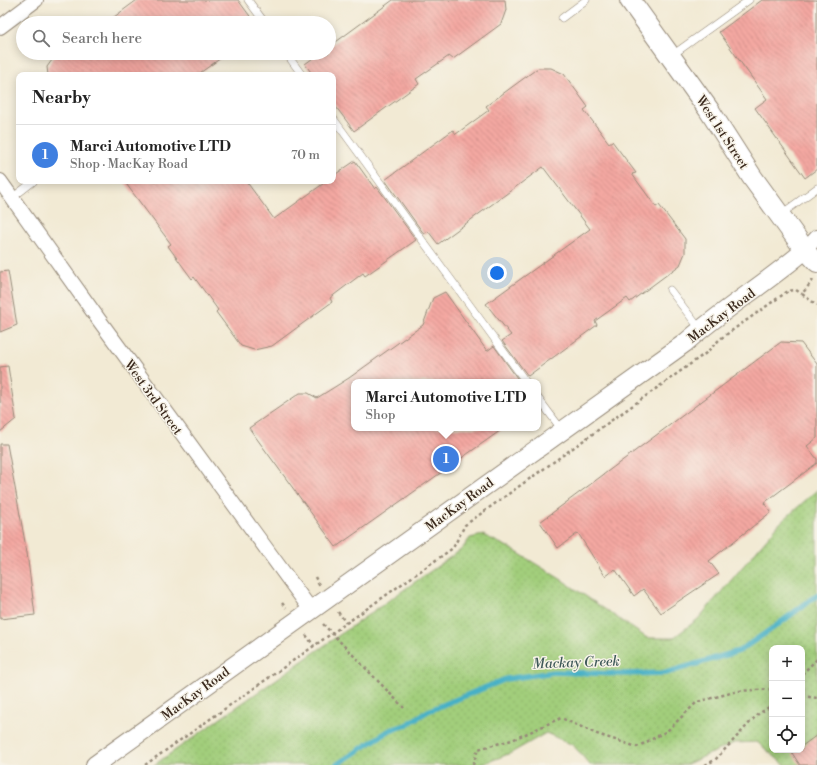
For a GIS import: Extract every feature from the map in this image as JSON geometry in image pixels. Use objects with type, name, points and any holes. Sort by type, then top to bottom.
[{"type":"main road","name":"West 1st Street","points":[[630,0],[709,110],[743,164],[780,215],[813,250]]},
{"type":"street","points":[[0,27],[36,0]]},
{"type":"street","name":"West 3rd Street","points":[[0,181],[99,320],[311,610]]},
{"type":"street","name":"MacKay Road","points":[[95,765],[685,342],[700,329],[783,269],[813,250]]},
{"type":"lane","points":[[248,0],[260,16]]},
{"type":"lane","points":[[562,18],[586,0]]},
{"type":"lane","points":[[670,56],[749,0]]},
{"type":"lane","points":[[291,60],[300,72]]},
{"type":"lane","points":[[336,122],[524,379]]},
{"type":"lane","points":[[12,198],[30,184]]},
{"type":"lane","points":[[780,215],[817,188]]},
{"type":"lane","points":[[670,290],[700,329]]},
{"type":"lane","points":[[541,402],[562,430]]},
{"type":"path","points":[[802,294],[817,275]]},
{"type":"path","points":[[145,765],[453,548],[465,525],[706,353],[726,335],[788,291],[796,290],[817,305]]},
{"type":"path","points":[[311,610],[404,708]]},
{"type":"path","points":[[805,671],[817,659]]},
{"type":"path","points":[[473,765],[478,749],[512,740],[561,718],[597,734],[637,747],[667,731],[697,702],[738,691],[769,689]]},
{"type":"path","points":[[805,695],[817,698]]},
{"type":"path","points":[[706,765],[715,760],[757,715],[769,707]]},
{"type":"green space","points":[[817,490],[817,765],[785,765],[770,753],[805,753],[805,645],[769,645],[769,752],[757,742],[734,743],[685,765],[590,765],[573,745],[546,733],[511,753],[480,765],[154,765],[462,549],[470,538],[483,535],[510,548],[562,580],[647,638],[673,638],[698,619],[780,523]]},
{"type":"building","points":[[137,0],[238,0],[250,16],[115,16]]},
{"type":"building","points":[[393,0],[505,0],[506,10],[501,24],[453,59],[449,56],[416,79],[419,84],[354,131],[336,107],[336,72],[311,72],[305,64],[310,60],[336,60],[336,42]]},
{"type":"building","points":[[762,0],[817,0],[817,169],[805,178],[755,108],[767,99],[719,32]]},
{"type":"building","points":[[52,60],[218,60],[201,72],[48,72],[47,67]]},
{"type":"building","points":[[538,68],[551,68],[564,74],[588,107],[584,110],[609,143],[612,141],[636,173],[632,174],[656,207],[659,205],[685,239],[685,253],[680,265],[630,302],[627,298],[595,321],[597,325],[528,376],[502,341],[511,335],[486,304],[590,229],[543,167],[438,244],[428,231],[424,234],[385,180],[453,130],[456,134],[489,110],[486,106]]},
{"type":"building","points":[[355,161],[375,189],[377,187],[416,240],[365,276],[363,273],[330,298],[332,302],[272,346],[254,350],[241,346],[216,312],[218,310],[194,277],[192,279],[168,246],[171,244],[126,184],[248,184],[274,219],[323,184],[336,184],[336,174]]},
{"type":"building","points":[[8,271],[17,325],[0,332],[0,272]]},
{"type":"building","points":[[445,292],[487,351],[494,346],[518,379],[351,379],[351,431],[500,431],[336,547],[249,428],[300,393],[308,393],[317,398],[349,378],[423,325],[433,298]]},
{"type":"building","points":[[781,342],[801,343],[817,364],[817,438],[807,446],[817,459],[817,463],[764,503],[771,512],[709,561],[719,574],[661,613],[643,589],[634,596],[615,569],[605,576],[578,533],[558,548],[540,522]]},
{"type":"building","points":[[8,366],[16,419],[0,432],[0,367]]},
{"type":"building","points":[[0,444],[7,444],[27,553],[35,615],[0,619]]},
{"type":"building","points":[[817,735],[817,765],[800,765],[792,753],[805,753],[805,744]]},
{"type":"waterway","name":"Mackay Creek","points":[[336,765],[390,730],[406,725],[428,711],[506,679],[554,672],[621,674],[666,673],[739,651],[776,626],[817,595]]},
{"type":"place","name":"Marci Automotive LTD","points":[[446,459]]}]
